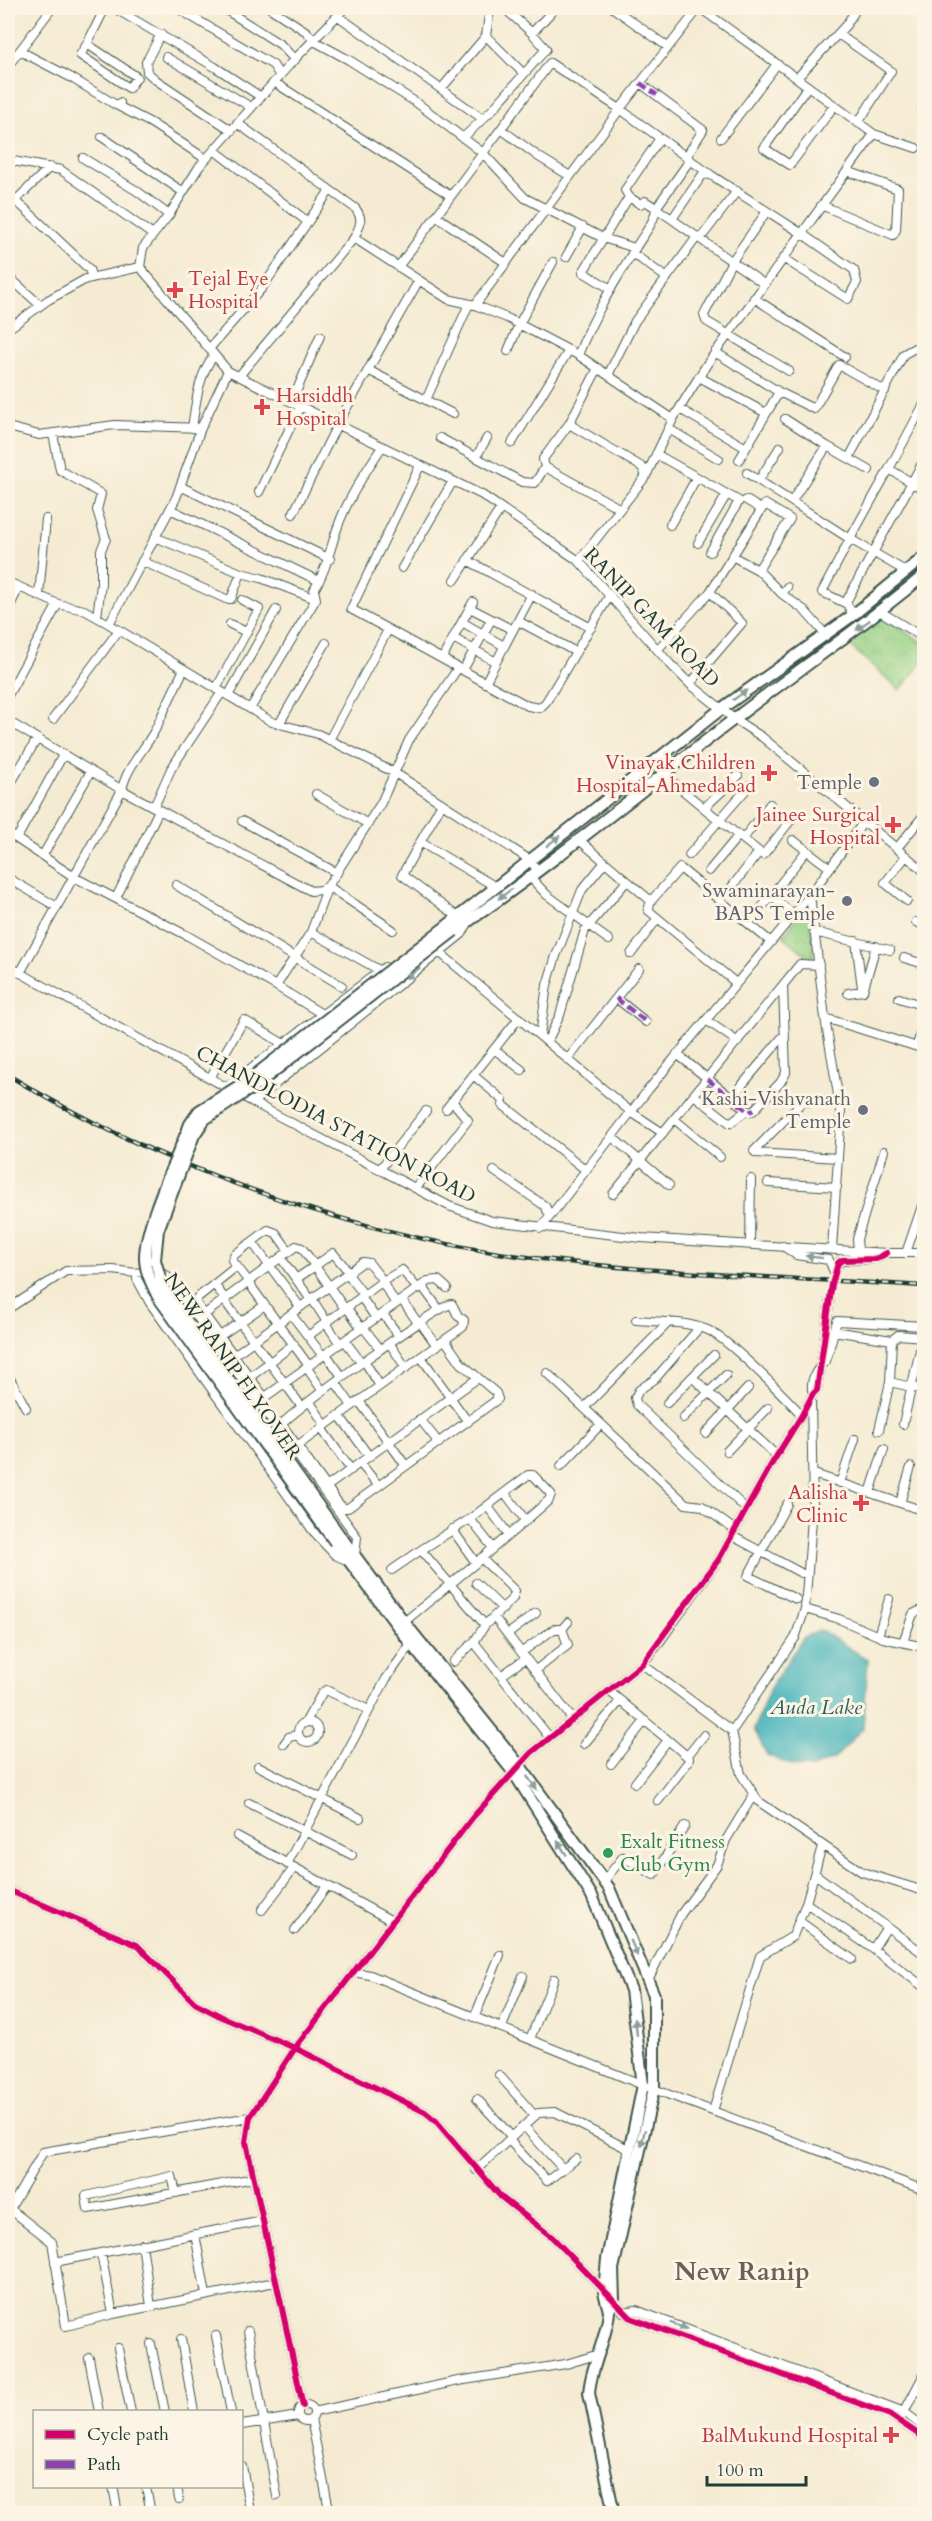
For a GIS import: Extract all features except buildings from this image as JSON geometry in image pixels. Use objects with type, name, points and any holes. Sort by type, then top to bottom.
[{"type":"main road","name":"NEW RANIP FLYOVER","points":[[451,928],[458,917],[721,709],[853,615],[924,557]]},
{"type":"main road","name":"NEW RANIP FLYOVER","points":[[352,1558],[158,1297],[146,1268],[146,1246],[151,1226],[190,1124],[199,1112],[250,1079],[451,928],[471,920],[734,719],[881,612],[924,576]]},
{"type":"main road","points":[[352,1558],[609,1888],[654,1995],[649,2086],[614,2269],[614,2300],[609,2311]]},
{"type":"main road","points":[[352,1558],[411,1644],[517,1769],[592,1896],[631,1990],[649,2086],[630,2150],[607,2259],[604,2292],[609,2311],[608,2325],[590,2375],[589,2393],[614,2514]]},
{"type":"street","points":[[8,66],[52,8]]},
{"type":"street","points":[[87,44],[137,77],[129,88],[80,55],[105,8]]},
{"type":"street","points":[[114,8],[161,34],[261,96]]},
{"type":"street","points":[[177,8],[273,65],[277,79],[451,196]]},
{"type":"street","points":[[223,8],[281,45],[295,60]]},
{"type":"street","points":[[235,15],[242,8]]},
{"type":"street","points":[[270,8],[307,32],[314,41],[417,103],[483,153],[525,198],[603,238],[634,251],[667,278]]},
{"type":"street","points":[[197,428],[228,371],[140,267],[143,248],[169,215],[206,159],[261,96],[345,8]]},
{"type":"street","points":[[441,89],[486,36],[490,8]]},
{"type":"street","points":[[504,8],[546,49],[550,63],[620,109],[711,175],[801,232],[854,270],[857,282],[848,299],[783,258]]},
{"type":"street","points":[[532,33],[555,8]]},
{"type":"street","points":[[614,8],[668,47]]},
{"type":"street","points":[[426,400],[472,304],[506,263],[620,109],[700,8],[874,134],[916,148]]},
{"type":"street","points":[[797,78],[838,33],[857,8]]},
{"type":"street","points":[[338,16],[483,119]]},
{"type":"street","points":[[838,33],[891,71],[858,123]]},
{"type":"street","points":[[161,34],[146,62],[147,72],[156,80],[234,126],[330,190],[361,215],[361,223],[354,238],[239,376]]},
{"type":"street","points":[[486,36],[524,74]]},
{"type":"street","points":[[463,138],[546,49]]},
{"type":"street","points":[[20,51],[151,123],[206,159]]},
{"type":"street","points":[[166,57],[251,107]]},
{"type":"street","points":[[398,267],[550,63]]},
{"type":"street","points":[[721,138],[777,64]]},
{"type":"street","points":[[578,355],[588,330],[656,214],[656,208],[703,130],[640,83]]},
{"type":"street","points":[[808,86],[764,148],[789,165],[834,106]]},
{"type":"street","points":[[924,95],[922,119],[924,119]]},
{"type":"street","points":[[501,129],[539,158],[570,176]]},
{"type":"street","points":[[579,561],[645,476],[674,419],[715,352],[874,134]]},
{"type":"street","points":[[102,137],[183,192]]},
{"type":"street","points":[[660,138],[625,189],[628,197],[640,204],[645,201],[656,208],[764,284]]},
{"type":"street","points":[[214,150],[308,222]]},
{"type":"street","points":[[83,158],[137,191],[169,215]]},
{"type":"street","points":[[8,160],[62,170],[153,235]]},
{"type":"street","points":[[15,201],[50,167]]},
{"type":"street","points":[[821,205],[893,235],[896,230],[898,189],[847,171]]},
{"type":"street","points":[[672,219],[703,174],[711,175]]},
{"type":"street","points":[[109,624],[180,486],[197,428],[201,381],[212,352],[262,288],[330,190]]},
{"type":"street","points":[[608,375],[635,321],[737,191]]},
{"type":"street","points":[[8,196],[89,269],[92,278]]},
{"type":"street","points":[[611,289],[583,272],[628,197]]},
{"type":"street","points":[[767,211],[732,261],[704,315],[706,321],[789,371]]},
{"type":"street","points":[[436,216],[506,263]]},
{"type":"street","points":[[566,257],[583,227]]},
{"type":"street","points":[[354,238],[448,299],[472,304],[519,324],[578,355],[674,419]]},
{"type":"street","points":[[508,351],[519,324],[553,262]]},
{"type":"street","points":[[8,329],[40,305],[86,279],[140,267]]},
{"type":"street","points":[[9,277],[40,305]]},
{"type":"street","points":[[293,514],[337,425],[419,280]]},
{"type":"street","points":[[754,298],[845,357]]},
{"type":"street","points":[[259,492],[297,405],[294,397],[320,336]]},
{"type":"street","points":[[849,459],[904,354],[922,343],[924,359]]},
{"type":"street","points":[[512,443],[569,350]]},
{"type":"street","points":[[715,352],[779,392],[814,409],[839,365],[885,391]]},
{"type":"street","points":[[440,438],[522,482],[535,483],[545,467],[543,459],[569,424],[598,368]]},
{"type":"street","points":[[368,370],[453,414]]},
{"type":"street","name":"RANIP GAM ROAD","points":[[228,371],[482,495],[579,561],[690,684],[734,719],[762,737],[924,871]]},
{"type":"street","points":[[699,377],[766,413]]},
{"type":"street","points":[[739,460],[779,392]]},
{"type":"street","points":[[853,615],[847,604],[822,592],[924,404]]},
{"type":"street","points":[[680,409],[746,448]]},
{"type":"street","points":[[785,419],[869,470]]},
{"type":"street","points":[[569,424],[642,467],[645,476]]},
{"type":"street","points":[[9,430],[39,435],[115,425],[197,428]]},
{"type":"street","points":[[669,429],[719,459]]},
{"type":"street","points":[[52,434],[60,470],[100,494],[97,510],[106,539],[101,550],[101,584],[97,617]]},
{"type":"street","points":[[476,457],[487,438]]},
{"type":"street","points":[[792,501],[827,446]]},
{"type":"street","points":[[250,709],[316,599],[314,590],[330,559],[331,545],[342,514],[363,475],[382,447]]},
{"type":"street","points":[[759,480],[780,447]]},
{"type":"street","points":[[656,454],[740,501],[710,552]]},
{"type":"street","points":[[847,604],[924,460]]},
{"type":"street","points":[[420,465],[351,609],[528,706],[540,708],[546,702],[610,595]]},
{"type":"street","points":[[545,467],[620,508]]},
{"type":"street","points":[[889,469],[924,490]]},
{"type":"street","points":[[747,473],[850,539],[907,572]]},
{"type":"street","points":[[670,525],[697,477]]},
{"type":"street","points":[[402,568],[453,481]]},
{"type":"street","points":[[180,486],[330,559]]},
{"type":"street","points":[[698,543],[726,494]]},
{"type":"street","points":[[746,501],[761,509]]},
{"type":"street","points":[[658,649],[710,592],[765,504],[790,519],[758,570]]},
{"type":"street","points":[[455,580],[501,508]]},
{"type":"street","points":[[170,509],[319,581]]},
{"type":"street","points":[[39,595],[46,519]]},
{"type":"street","points":[[155,537],[242,573],[316,599]]},
{"type":"street","points":[[732,556],[758,570],[784,590],[825,634]]},
{"type":"street","points":[[467,560],[591,628]]},
{"type":"street","points":[[142,561],[226,599],[231,599],[242,573]]},
{"type":"street","points":[[8,582],[58,604],[84,610],[250,709],[279,724],[318,734],[395,773],[530,860],[533,873],[548,895],[609,940]]},
{"type":"street","points":[[8,610],[19,587]]},
{"type":"street","points":[[690,684],[742,623],[710,592]]},
{"type":"street","points":[[485,683],[532,594]]},
{"type":"street","points":[[222,692],[246,632],[259,609],[242,600]]},
{"type":"street","points":[[8,695],[58,604]]},
{"type":"street","points":[[442,659],[471,605],[491,620],[513,630]]},
{"type":"street","points":[[116,898],[157,809],[171,769],[276,610]]},
{"type":"street","points":[[881,612],[924,638]]},
{"type":"street","points":[[276,987],[311,932],[328,886],[368,824],[395,773],[409,740],[474,650],[491,620]]},
{"type":"street","points":[[518,621],[576,652]]},
{"type":"street","points":[[462,622],[504,646]]},
{"type":"street","points":[[230,624],[246,632]]},
{"type":"street","points":[[53,719],[119,630]]},
{"type":"street","points":[[329,740],[388,630]]},
{"type":"street","points":[[453,638],[496,662]]},
{"type":"street","points":[[279,724],[326,643]]},
{"type":"street","points":[[20,973],[122,790],[123,782],[158,725],[161,713],[184,669]]},
{"type":"street","points":[[8,721],[122,790],[311,891],[321,890],[328,886]]},
{"type":"street","points":[[8,788],[37,739]]},
{"type":"street","points":[[17,838],[63,754]]},
{"type":"street","points":[[43,855],[91,771]]},
{"type":"street","points":[[663,774],[763,855],[791,820]]},
{"type":"street","points":[[704,808],[738,776]]},
{"type":"street","points":[[689,855],[750,785]]},
{"type":"street","points":[[316,794],[368,824]]},
{"type":"street","points":[[442,803],[402,875],[458,917]]},
{"type":"street","points":[[709,871],[770,804]]},
{"type":"street","points":[[897,848],[924,815]]},
{"type":"street","points":[[541,1228],[677,1054],[810,895],[865,820]]},
{"type":"street","points":[[242,821],[337,873]]},
{"type":"street","points":[[8,833],[74,877],[188,936],[322,1014]]},
{"type":"street","points":[[578,839],[651,901]]},
{"type":"street","points":[[794,840],[830,868]]},
{"type":"street","points":[[420,842],[496,887]]},
{"type":"street","points":[[759,911],[807,850]]},
{"type":"street","points":[[731,888],[759,852]]},
{"type":"street","points":[[906,856],[885,883],[907,901]]},
{"type":"street","points":[[540,1036],[547,985],[573,912],[582,890],[605,862]]},
{"type":"street","points":[[736,983],[657,919],[648,910],[651,901],[680,868],[771,942]]},
{"type":"street","points":[[8,878],[57,907]]},
{"type":"street","points":[[547,1042],[560,1015],[585,930],[627,881]]},
{"type":"street","points":[[176,885],[342,986]]},
{"type":"street","points":[[328,886],[393,930]]},
{"type":"street","points":[[810,895],[825,1018],[841,1112],[832,1249]]},
{"type":"street","points":[[771,896],[793,914]]},
{"type":"street","points":[[226,1087],[448,921],[458,917]]},
{"type":"street","points":[[631,954],[657,919]]},
{"type":"street","points":[[253,1102],[462,934],[471,920]]},
{"type":"street","points":[[311,932],[381,971]]},
{"type":"street","points":[[814,932],[890,950]]},
{"type":"street","points":[[856,941],[862,991]]},
{"type":"street","points":[[862,991],[876,946]]},
{"type":"street","points":[[439,952],[631,1112],[663,1133]]},
{"type":"street","points":[[904,958],[924,964]]},
{"type":"street","points":[[613,1194],[800,964],[819,965]]},
{"type":"street","name":"CHANDLODIA STATION ROAD","points":[[8,966],[253,1102],[450,1206],[492,1221],[641,1238],[887,1253],[924,1253]]},
{"type":"street","points":[[568,1059],[639,969]]},
{"type":"street","points":[[677,1054],[747,1110],[753,1111],[784,1078],[783,986]]},
{"type":"street","points":[[848,993],[862,991]]},
{"type":"street","points":[[616,998],[646,1022]]},
{"type":"street","points":[[899,998],[924,1006]]},
{"type":"street","points":[[446,1108],[519,1018]]},
{"type":"street","points":[[825,1018],[921,1048],[924,1019]]},
{"type":"street","points":[[210,1078],[244,1020],[284,1043],[306,1060]]},
{"type":"street","points":[[706,1020],[738,1042]]},
{"type":"street","points":[[732,1097],[784,1034]]},
{"type":"street","points":[[494,1049],[522,1071]]},
{"type":"street","points":[[473,1075],[586,1170]]},
{"type":"street","points":[[694,1095],[730,1123],[747,1110]]},
{"type":"street","points":[[838,1158],[756,1153],[754,1151],[802,1102],[839,1100]]},
{"type":"street","points":[[416,1188],[468,1120],[452,1101]]},
{"type":"street","points":[[380,1169],[426,1111]]},
{"type":"street","points":[[674,1119],[720,1157]]},
{"type":"street","points":[[612,1137],[669,1185]]},
{"type":"street","points":[[858,1250],[857,1239],[884,1151]]},
{"type":"street","points":[[494,1171],[545,1206],[550,1216]]},
{"type":"street","points":[[750,1244],[751,1179]]},
{"type":"street","points":[[768,1183],[837,1187]]},
{"type":"street","points":[[906,1253],[924,1200]]},
{"type":"street","points":[[290,1251],[272,1230],[268,1230],[232,1257],[294,1344],[322,1390]]},
{"type":"street","points":[[252,1242],[300,1308]]},
{"type":"street","points":[[201,1318],[299,1245],[377,1345]]},
{"type":"street","points":[[783,1246],[796,1255],[827,1259],[834,1272],[840,1261],[877,1259],[887,1253]]},
{"type":"street","points":[[296,1280],[333,1253],[363,1296],[396,1332]]},
{"type":"street","points":[[280,1258],[327,1322],[363,1362],[380,1386]]},
{"type":"street","points":[[234,1355],[365,1262],[418,1321],[437,1346]]},
{"type":"street","points":[[237,1266],[195,1299],[195,1302],[201,1318],[234,1355],[250,1377],[262,1400]]},
{"type":"street","points":[[8,1309],[66,1271],[113,1270],[136,1273],[153,1270],[166,1275],[262,1400],[325,1489],[357,1538],[352,1558],[335,1555],[316,1535],[150,1303],[137,1280],[136,1273]]},
{"type":"street","points":[[308,1336],[402,1270],[436,1305]]},
{"type":"street","points":[[262,1400],[420,1287],[432,1280],[438,1280],[447,1288]]},
{"type":"street","points":[[214,1284],[299,1402]]},
{"type":"street","points":[[303,2406],[246,2142],[250,2117],[295,2048],[473,1817],[517,1769],[550,1738],[642,1664],[719,1559],[812,1395],[818,1390],[831,1298]]},
{"type":"street","points":[[452,1304],[465,1325],[294,1447],[282,1424],[418,1321],[452,1304]]},
{"type":"street","points":[[219,1336],[265,1305]]},
{"type":"street","points":[[291,1314],[341,1375]]},
{"type":"street","points":[[636,1320],[669,1322],[705,1329],[731,1347],[802,1415]]},
{"type":"street","points":[[820,1367],[825,1363],[833,1331],[838,1321],[924,1326]]},
{"type":"street","points":[[584,1407],[669,1322]]},
{"type":"street","points":[[699,1328],[655,1379],[639,1390],[634,1398],[637,1405],[746,1509]]},
{"type":"street","points":[[833,1331],[892,1340]]},
{"type":"street","points":[[879,1430],[890,1382],[892,1340],[898,1335],[924,1337],[903,1424]]},
{"type":"street","points":[[325,1489],[344,1508],[348,1508],[495,1402],[499,1396],[461,1364],[445,1340]]},
{"type":"street","points":[[250,1377],[294,1344]]},
{"type":"street","points":[[390,1344],[406,1368]]},
{"type":"street","points":[[667,1403],[714,1355]]},
{"type":"street","points":[[421,1357],[468,1422]]},
{"type":"street","points":[[547,1373],[686,1504],[702,1506],[733,1533],[801,1573]]},
{"type":"street","points":[[8,1375],[26,1408]]},
{"type":"street","points":[[683,1418],[726,1375]]},
{"type":"street","points":[[692,1377],[777,1456]]},
{"type":"street","points":[[325,1489],[478,1378]]},
{"type":"street","points":[[890,1382],[924,1390]]},
{"type":"street","points":[[336,1383],[389,1442],[406,1466]]},
{"type":"street","points":[[706,1433],[748,1388]]},
{"type":"street","points":[[732,1731],[795,1638],[805,1609],[813,1506],[812,1395]]},
{"type":"street","points":[[310,1402],[351,1470]]},
{"type":"street","points":[[727,1451],[768,1408]]},
{"type":"street","points":[[339,1415],[369,1456]]},
{"type":"street","points":[[420,1419],[439,1443]]},
{"type":"street","points":[[561,1466],[601,1424]]},
{"type":"street","points":[[840,1483],[855,1439]]},
{"type":"street","points":[[870,1493],[884,1449]]},
{"type":"street","points":[[360,1463],[379,1486]]},
{"type":"street","points":[[900,1503],[911,1467]]},
{"type":"street","points":[[392,1570],[488,1507],[531,1474],[551,1494],[549,1500],[526,1521],[404,1622]]},
{"type":"street","points":[[814,1474],[924,1511]]},
{"type":"street","points":[[505,1493],[526,1521]]},
{"type":"street","points":[[787,1504],[748,1576],[796,1599]]},
{"type":"street","points":[[488,1507],[509,1535]]},
{"type":"street","points":[[470,1519],[493,1548]]},
{"type":"street","points":[[452,1530],[478,1560],[515,1591],[513,1598],[485,1625],[474,1642],[453,1662]]},
{"type":"street","points":[[421,1550],[485,1625]]},
{"type":"street","points":[[476,1582],[503,1609]]},
{"type":"street","points":[[878,1636],[889,1599]]},
{"type":"street","points":[[805,1609],[839,1619],[878,1636],[924,1647]]},
{"type":"street","points":[[903,1642],[913,1614],[919,1611],[924,1613]]},
{"type":"street","points":[[508,1634],[536,1613]]},
{"type":"street","points":[[494,1617],[573,1719]]},
{"type":"street","points":[[501,1676],[554,1629],[565,1625],[568,1642],[566,1648],[536,1670]]},
{"type":"street","points":[[474,1642],[550,1738]]},
{"type":"street","points":[[262,1910],[291,1866],[305,1831],[386,1679],[411,1644]]},
{"type":"street","points":[[642,1664],[732,1731],[741,1774],[758,1801],[862,1872],[924,1891]]},
{"type":"street","points":[[305,1723],[316,1726],[318,1732],[316,1738],[307,1742],[301,1740],[298,1735],[299,1727],[305,1723],[326,1690],[369,1710]]},
{"type":"street","points":[[609,1691],[687,1755],[688,1762],[658,1801]]},
{"type":"street","points":[[584,1744],[620,1701]]},
{"type":"street","points":[[611,1764],[645,1722]]},
{"type":"street","points":[[284,1744],[289,1737],[298,1735]]},
{"type":"street","points":[[687,1755],[704,1735]]},
{"type":"street","points":[[635,1783],[668,1740]]},
{"type":"street","points":[[258,1766],[360,1818]]},
{"type":"street","points":[[648,1980],[681,1914],[717,1865],[726,1840],[754,1794]]},
{"type":"street","points":[[249,1803],[352,1855]]},
{"type":"street","points":[[604,1881],[623,1857],[654,1875],[685,1826]]},
{"type":"street","points":[[237,1836],[392,1921]]},
{"type":"street","points":[[713,2111],[760,1956],[793,1936],[806,1903],[822,1846]]},
{"type":"street","points":[[815,1875],[924,1954]]},
{"type":"street","points":[[295,1930],[327,1886]]},
{"type":"street","points":[[8,1890],[137,1945],[195,2003],[295,2048],[425,2112],[436,2121],[501,2197],[552,2237],[623,2312],[632,2318],[854,2401],[902,2416],[924,2427]]},
{"type":"street","points":[[806,1903],[924,1987]]},
{"type":"street","points":[[799,1921],[852,1959]]},
{"type":"street","points":[[873,1949],[887,1927]]},
{"type":"street","points":[[475,2016],[500,1955]]},
{"type":"street","points":[[353,1972],[370,1975],[713,2111],[924,2190]]},
{"type":"street","points":[[502,2027],[523,1976]]},
{"type":"street","points":[[530,2039],[554,1978]]},
{"type":"street","points":[[499,2075],[535,2116]]},
{"type":"street","points":[[477,2099],[547,2181],[576,2159]]},
{"type":"street","points":[[476,2170],[538,2113],[555,2112],[630,2150]]},
{"type":"street","points":[[250,2117],[43,2152],[10,2209],[52,2242],[66,2326],[112,2314],[275,2282]]},
{"type":"street","points":[[524,2126],[563,2169]]},
{"type":"street","points":[[176,2193],[172,2176],[86,2196],[88,2209],[176,2193],[254,2178]]},
{"type":"street","points":[[55,2262],[263,2221]]},
{"type":"street","points":[[195,2234],[206,2295]]},
{"type":"street","points":[[142,2244],[151,2306]]},
{"type":"street","points":[[101,2254],[112,2314]]},
{"type":"street","points":[[248,2331],[277,2496]]},
{"type":"street","points":[[216,2336],[231,2410]]},
{"type":"street","points":[[181,2339],[194,2410]]},
{"type":"street","points":[[151,2344],[165,2410]]},
{"type":"street","points":[[118,2348],[131,2410]]},
{"type":"street","points":[[243,2426],[298,2416],[304,2421],[313,2416],[458,2382],[567,2364],[596,2355]]},
{"type":"street","points":[[89,2358],[99,2410]]},
{"type":"street","points":[[902,2416],[924,2374]]},
{"type":"street","points":[[303,2406],[311,2407],[330,2514]]},
{"type":"street","points":[[298,2416],[299,2409],[303,2406]]},
{"type":"street","points":[[902,2416],[924,2438]]},
{"type":"street","points":[[243,2472],[249,2505]]},
{"type":"street","points":[[113,2488],[118,2514]]},
{"type":"street","points":[[146,2488],[151,2514]]},
{"type":"street","points":[[177,2488],[179,2499]]},
{"type":"green space","points":[[882,617],[924,643],[924,660],[900,690],[848,644]]},
{"type":"green space","points":[[804,909],[809,911],[815,962],[783,936]]},
{"type":"water","name":"Auda Lake","points":[[821,1630],[868,1660],[863,1728],[834,1759],[812,1768],[793,1766],[767,1755],[754,1729],[770,1688],[803,1638]]},
{"type":"tunnel","points":[[830,1298],[834,1272]]},
{"type":"railway","points":[[8,1075],[123,1137],[184,1164],[312,1210],[441,1243],[505,1254],[610,1266],[924,1286]]},
{"type":"marked path","points":[[640,83],[657,95]]},
{"type":"marked path","points":[[616,998],[646,1022]]},
{"type":"marked path","points":[[707,1079],[749,1112],[754,1110]]},
{"type":"cycle path","points":[[303,2406],[246,2142],[250,2117],[295,2048],[473,1817],[531,1753],[642,1664],[719,1559],[771,1465],[817,1390],[832,1284],[838,1263],[842,1260],[876,1259],[887,1253]]},
{"type":"cycle path","points":[[8,1890],[137,1945],[195,2003],[295,2048],[425,2112],[436,2121],[501,2197],[552,2237],[631,2318],[890,2415],[924,2438]]},
{"type":"place","name":"Tejal Eye Hospital","points":[[175,290]]},
{"type":"place","name":"Harsiddh Hospital","points":[[262,407]]},
{"type":"place","name":"Vinayak Children Hospital-Ahmedabad","points":[[769,773]]},
{"type":"place","name":"Temple","points":[[874,782]]},
{"type":"place","name":"Jainee Surgical Hospital","points":[[893,825]]},
{"type":"place","name":"Swaminarayan- BAPS Temple","points":[[847,901]]},
{"type":"place","name":"Kashi-Vishvanath Temple","points":[[863,1110]]},
{"type":"place","name":"Aalisha Clinic","points":[[861,1503]]},
{"type":"place","name":"Exalt Fitness Club Gym","points":[[608,1853]]},
{"type":"place","name":"BalMukund Hospital","points":[[891,2435]]},
{"type":"district","name":"New Ranip","points":[[742,2271]]}]
